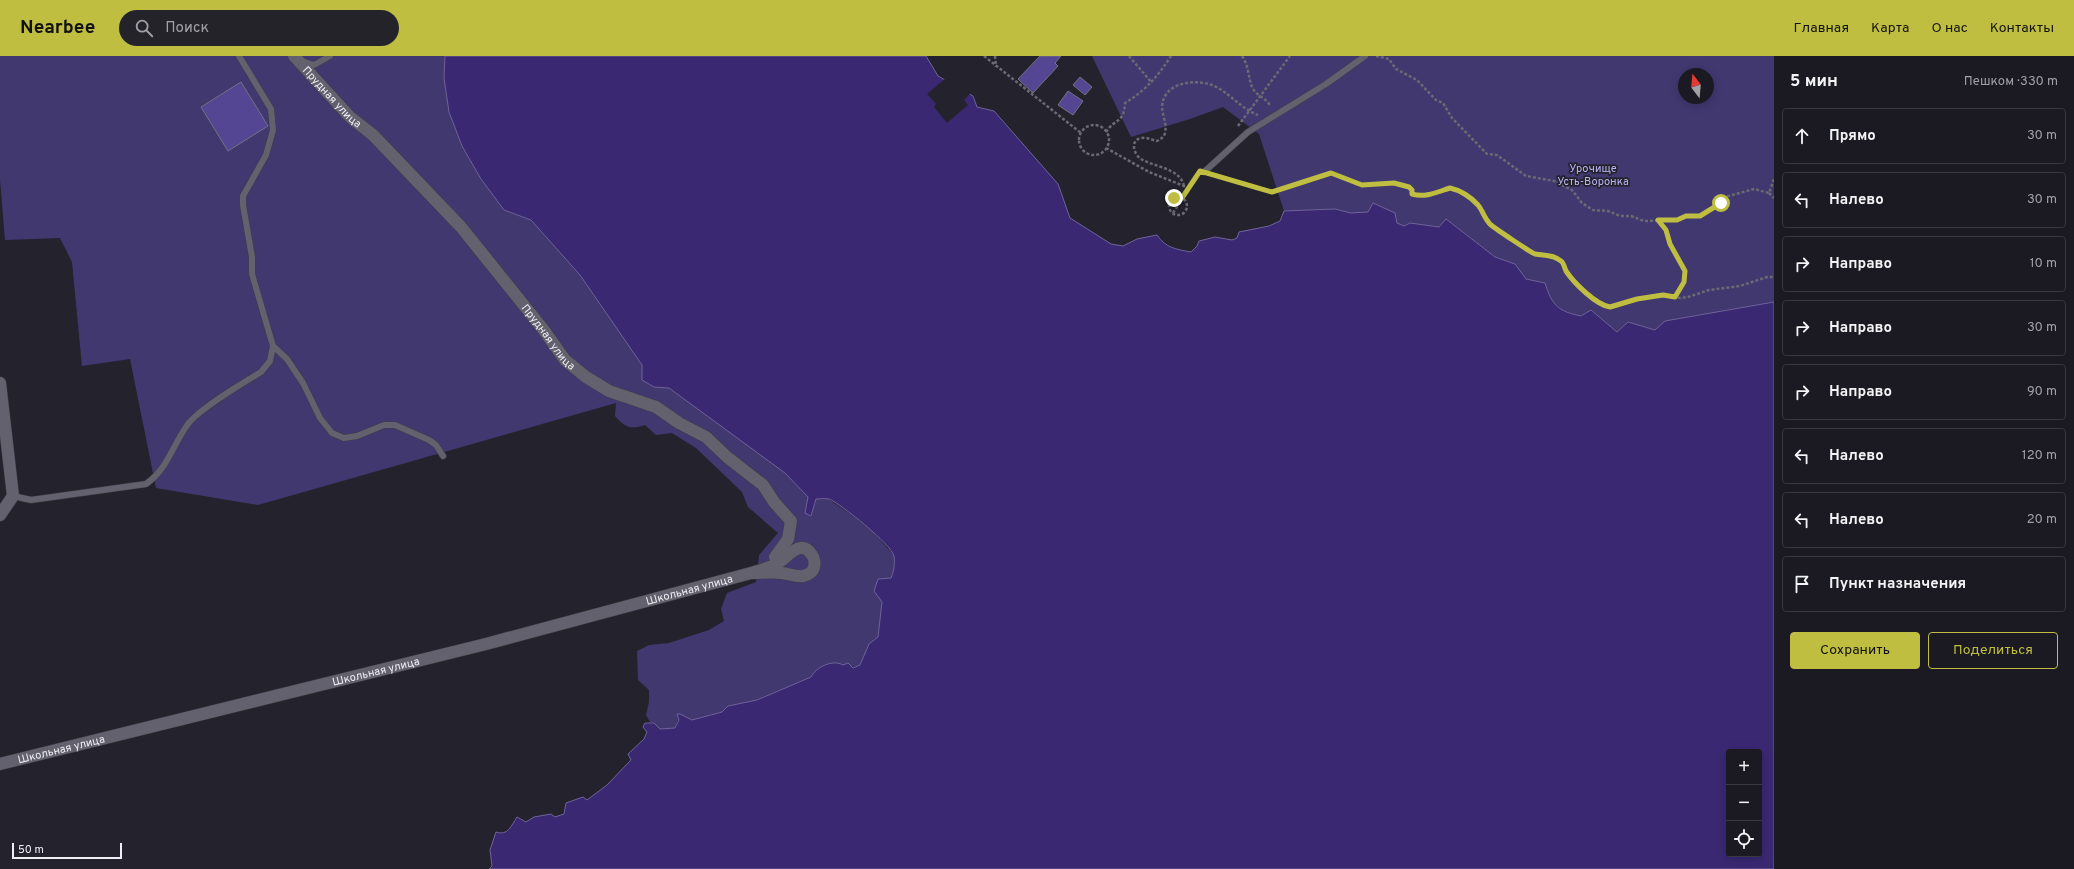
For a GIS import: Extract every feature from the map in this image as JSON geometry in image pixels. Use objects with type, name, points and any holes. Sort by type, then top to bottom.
[{"type":"street","name":"Прудная улица","points":[[296,58],[350,117],[372,135],[461,227],[543,329],[565,360],[586,377],[609,391],[656,407],[679,423],[706,437],[727,457],[763,485],[774,502],[791,521],[788,539],[777,556],[751,573]]},
{"type":"street","points":[[0,383],[13,496],[0,515]]},
{"type":"street","name":"Школьная улица","points":[[0,764],[486,644],[751,573],[772,566],[782,560],[789,552],[798,548],[806,549],[814,560],[814,567],[811,573],[804,576],[780,573],[751,573]]},
{"type":"lane","points":[[13,496],[31,500],[146,484],[155,478],[164,468],[189,422],[261,372],[270,361],[273,346],[252,274],[252,257],[243,205],[243,196],[256,170],[266,155],[273,130],[271,109],[239,56]]},
{"type":"lane","points":[[296,58],[314,65],[330,56]]},
{"type":"lane","points":[[1204,172],[1248,132],[1326,84],[1365,56]]},
{"type":"lane","points":[[273,346],[287,359],[303,383],[320,418],[332,433],[344,438],[357,436],[384,425],[395,425],[433,442],[443,456]]},
{"type":"path","points":[[984,56],[996,68],[1081,133]]},
{"type":"path","points":[[995,56],[996,68]]},
{"type":"path","points":[[1129,56],[1152,83]]},
{"type":"path","points":[[1106,132],[1110,124],[1118,122],[1124,113],[1125,103],[1142,92],[1152,83],[1171,56]]},
{"type":"path","points":[[1242,56],[1246,61],[1252,88],[1269,104],[1269,111]]},
{"type":"path","points":[[1236,129],[1290,56]]},
{"type":"path","points":[[1376,56],[1389,59],[1396,69],[1417,80],[1436,100],[1443,104],[1452,118],[1487,154],[1496,155],[1526,176],[1554,181],[1572,190],[1582,203],[1593,210],[1608,211],[1620,216],[1631,216],[1644,221],[1677,220],[1686,216],[1700,216],[1721,203],[1725,197],[1754,190],[1769,193],[1774,198]]},
{"type":"path","points":[[1184,186],[1183,182],[1173,173],[1158,165],[1141,159],[1134,149],[1134,144],[1142,137],[1157,141],[1163,138],[1166,132],[1162,108],[1168,92],[1181,83],[1203,83],[1226,92],[1249,111],[1262,116]]},
{"type":"path","points":[[1093,126],[1102,128],[1106,132],[1108,140],[1106,148],[1098,154],[1088,154],[1081,147],[1079,138],[1081,133],[1084,129],[1093,126]]},
{"type":"path","points":[[1106,148],[1149,172],[1188,189]]},
{"type":"path","points":[[1173,213],[1200,171],[1272,192],[1331,173],[1362,185],[1377,183],[1403,185],[1412,190],[1412,194],[1417,196],[1428,196],[1450,188],[1461,192],[1478,205],[1492,225],[1525,248],[1535,254],[1551,255],[1562,261],[1566,270],[1579,286],[1606,307],[1614,307],[1637,299],[1662,295],[1688,298],[1709,290],[1740,286],[1767,277],[1774,277]]},
{"type":"path","points":[[1769,193],[1774,179]]},
{"type":"path","points":[[1176,197],[1182,198],[1187,204],[1186,210],[1181,214],[1173,213],[1170,208],[1170,202],[1176,197]]},
{"type":"path","points":[[1658,220],[1666,230],[1670,244],[1685,271],[1684,282],[1675,297]]},
{"type":"green space","points":[[0,56],[445,56],[444,78],[449,112],[462,146],[481,179],[504,210],[531,220],[580,275],[642,365],[642,380],[654,387],[669,388],[785,473],[808,497],[805,513],[811,515],[816,499],[828,499],[872,531],[894,555],[894,570],[882,602],[878,637],[869,644],[860,665],[854,667],[821,667],[811,677],[757,700],[728,706],[722,712],[692,720],[680,714],[675,728],[660,729],[654,723],[650,722],[646,715],[649,702],[649,690],[638,680],[637,651],[649,645],[669,643],[709,630],[724,621],[721,609],[727,593],[756,582],[759,555],[778,533],[748,507],[742,492],[696,448],[672,433],[656,435],[645,425],[632,427],[625,425],[615,416],[616,403],[258,505],[156,488],[130,359],[82,366],[72,262],[60,238],[5,240],[0,179]]},
{"type":"green space","name":"Урочище Усть-Воронка","points":[[1092,56],[1774,56],[1774,302],[1665,321],[1655,331],[1628,322],[1617,332],[1591,310],[1581,316],[1566,312],[1556,306],[1544,283],[1526,279],[1515,264],[1495,257],[1446,219],[1439,227],[1410,223],[1404,226],[1397,223],[1373,203],[1368,212],[1351,213],[1335,209],[1284,211],[1259,134],[1223,107],[1131,137]]},
{"type":"shaded area","points":[[445,56],[926,56],[938,76],[973,96],[977,107],[994,111],[1058,184],[1070,218],[1111,244],[1123,246],[1137,239],[1157,235],[1164,243],[1171,247],[1191,252],[1197,246],[1199,241],[1215,237],[1232,240],[1237,238],[1239,232],[1269,226],[1280,221],[1284,211],[1335,209],[1351,213],[1368,212],[1373,203],[1395,213],[1397,223],[1404,226],[1410,223],[1439,227],[1446,219],[1495,257],[1515,264],[1526,279],[1545,283],[1553,302],[1561,309],[1581,316],[1591,310],[1617,332],[1628,322],[1655,330],[1665,321],[1774,302],[1774,869],[489,869],[492,866],[490,850],[496,832],[504,833],[511,827],[517,817],[526,822],[534,817],[551,814],[555,817],[564,814],[566,803],[583,797],[587,800],[607,785],[631,760],[628,754],[644,739],[647,732],[643,727],[645,723],[654,723],[660,729],[675,728],[679,720],[677,714],[692,720],[722,712],[728,706],[757,700],[811,677],[813,673],[825,665],[839,663],[843,665],[848,663],[853,668],[860,665],[869,644],[878,637],[882,602],[874,591],[878,579],[891,578],[894,567],[894,556],[891,550],[875,534],[854,516],[829,499],[816,499],[811,516],[805,513],[808,497],[785,473],[669,388],[654,387],[642,380],[642,365],[580,275],[531,220],[504,210],[481,179],[462,146],[449,112],[444,78]]},
{"type":"pier","points":[[946,78],[971,93],[964,100],[968,105],[947,123],[934,107],[936,104],[927,94]]},
{"type":"building","points":[[1040,56],[1061,56],[1055,63],[1058,66],[1033,93],[1018,79]]},
{"type":"building","points":[[1080,77],[1092,87],[1085,95],[1073,85]]},
{"type":"building","points":[[241,82],[268,126],[228,151],[201,107]]},
{"type":"building","points":[[1068,91],[1083,101],[1073,115],[1058,105]]},
{"type":"route","points":[[1174,198],[1182,198],[1200,171],[1245,183],[1257,189],[1272,192],[1331,173],[1338,177],[1347,178],[1351,182],[1362,185],[1394,183],[1403,185],[1409,187],[1412,190],[1412,194],[1417,196],[1428,196],[1450,188],[1456,189],[1478,205],[1492,225],[1525,248],[1535,254],[1551,255],[1562,261],[1566,270],[1579,286],[1606,307],[1614,307],[1637,299],[1663,295],[1675,297],[1684,282],[1685,271],[1670,244],[1666,230],[1658,220],[1677,220],[1686,216],[1700,216],[1721,203]]}]
